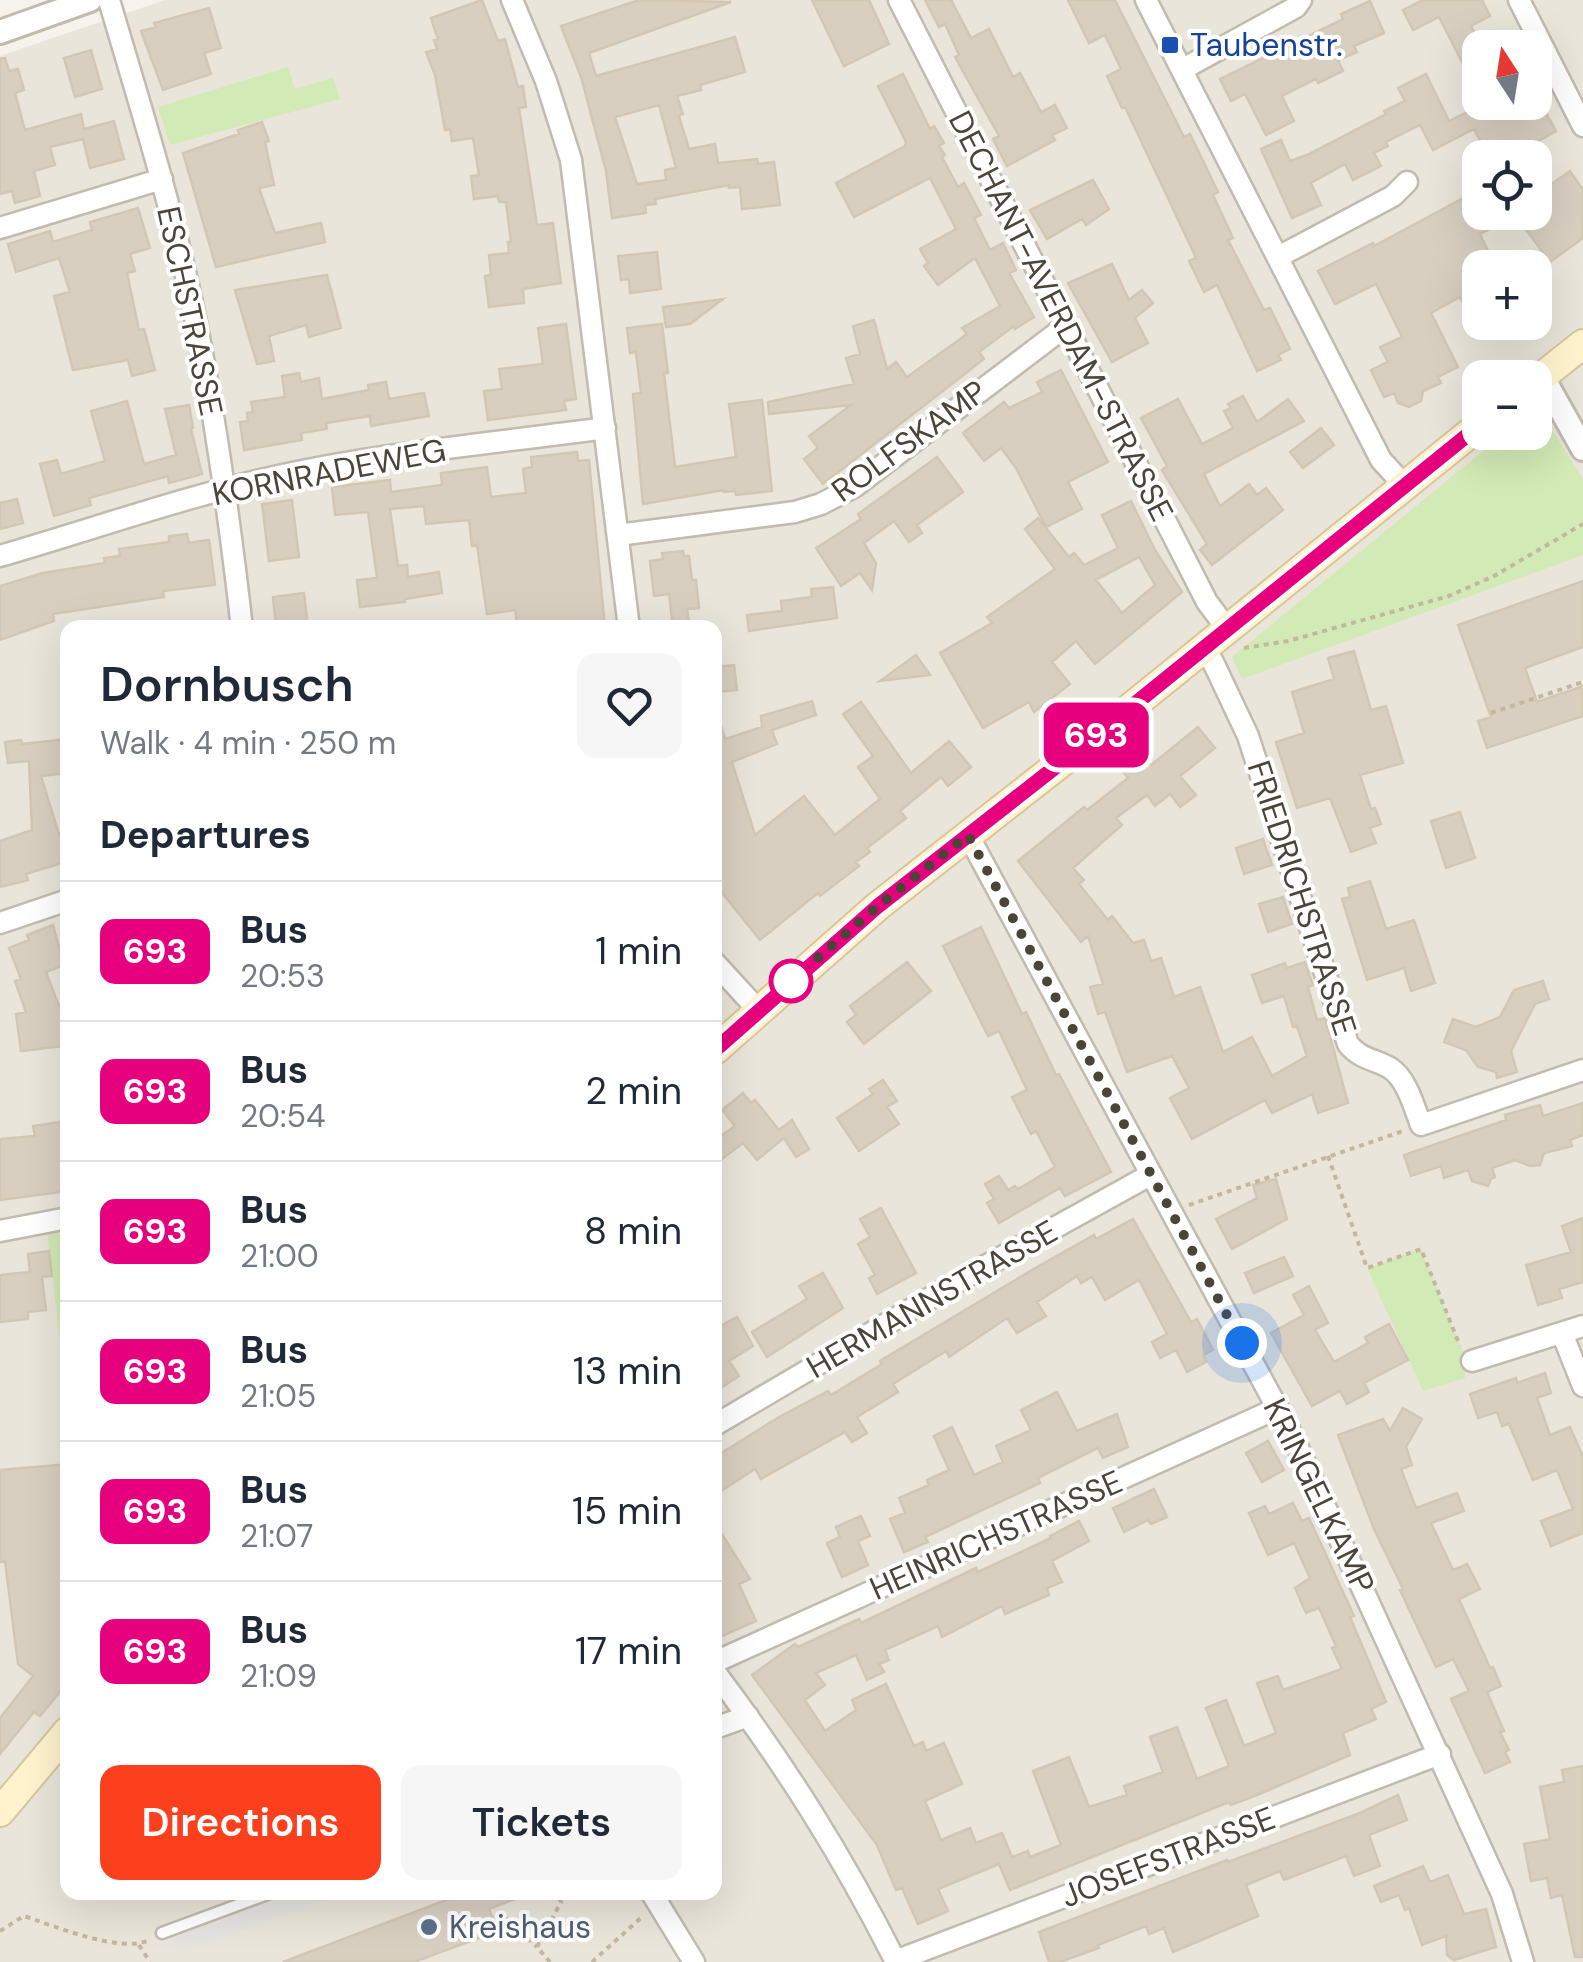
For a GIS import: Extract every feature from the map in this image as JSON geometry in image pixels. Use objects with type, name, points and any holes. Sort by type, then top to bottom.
[{"type":"main road","points":[[1552,369],[1583,344]]},
{"type":"main road","points":[[722,1044],[878,906],[1209,657],[1228,630],[1462,439]]},
{"type":"main road","points":[[0,1812],[60,1741]]},
{"type":"street","points":[[0,32],[90,0]]},
{"type":"street","name":"ESCHSTRASSE","points":[[109,0],[162,178],[195,316],[226,488],[241,620]]},
{"type":"street","points":[[512,0],[546,81],[571,160],[627,620]]},
{"type":"street","name":"DECHANT-AVERDAM-STRASSE","points":[[899,0],[1208,602],[1228,630]]},
{"type":"street","points":[[1146,0],[1382,460],[1404,485]]},
{"type":"street","points":[[1183,69],[1296,7],[1301,0]]},
{"type":"street","points":[[1519,0],[1583,126]]},
{"type":"street","points":[[0,228],[162,178]]},
{"type":"street","points":[[1278,257],[1393,196],[1407,182]]},
{"type":"street","name":"ROLFSKAMP","points":[[618,535],[794,512],[822,504],[854,487],[1066,326]]},
{"type":"street","points":[[1552,399],[1583,448]]},
{"type":"street","name":"KORNRADEWEG","points":[[0,556],[226,488],[378,458],[604,428]]},
{"type":"street","name":"FRIEDRICHSTRASSE","points":[[1209,657],[1248,736],[1348,1044],[1357,1055],[1392,1070],[1402,1080],[1422,1125]]},
{"type":"street","name":"KRINGELKAMP","points":[[968,835],[1322,1493],[1502,1894],[1523,1962]]},
{"type":"street","points":[[0,922],[60,903]]},
{"type":"street","points":[[722,970],[759,1010]]},
{"type":"street","points":[[1422,1125],[1583,1070]]},
{"type":"street","name":"HERMANNSTRASSE","points":[[722,1422],[970,1274],[1150,1175]]},
{"type":"street","points":[[0,1231],[60,1220]]},
{"type":"street","points":[[1472,1361],[1583,1326]]},
{"type":"street","points":[[1562,1333],[1583,1386]]},
{"type":"street","name":"HEINRICHSTRASSE","points":[[722,1659],[1278,1408]]},
{"type":"street","points":[[722,1681],[818,1817],[895,1961]]},
{"type":"street","points":[[722,1725],[748,1716]]},
{"type":"street","name":"JOSEFSTRASSE","points":[[895,1961],[1440,1754]]},
{"type":"street","points":[[655,1900],[694,1962]]},
{"type":"lane","points":[[162,1933],[251,1900]]},
{"type":"path","points":[[1209,657],[1236,648],[1288,641],[1449,596],[1494,576],[1583,524]]},
{"type":"path","points":[[1491,713],[1583,682]]},
{"type":"path","points":[[1171,1211],[1422,1125]]},
{"type":"path","points":[[1328,1156],[1367,1268],[1421,1249],[1463,1352],[1472,1361]]},
{"type":"path","points":[[537,1947],[561,1900]]},
{"type":"path","points":[[592,1962],[652,1900]]},
{"type":"path","points":[[498,1911],[550,1962]]},
{"type":"path","points":[[0,1931],[24,1916],[94,1938],[139,1945],[162,1933]]},
{"type":"path","points":[[139,1945],[150,1962]]},
{"type":"shaded area","points":[[165,0],[1583,0],[1583,1962],[0,1962],[0,56]]},
{"type":"shaded area","points":[[276,1900],[328,1900],[178,1954],[172,1938]]},
{"type":"green space","points":[[288,67],[295,89],[333,78],[340,99],[170,145],[158,107]]},
{"type":"green space","points":[[1552,430],[1583,479],[1583,555],[1242,679],[1232,657],[1484,450],[1552,450]]},
{"type":"green space","points":[[60,1228],[60,1340],[47,1231]]},
{"type":"green space","points":[[1421,1249],[1463,1352],[1465,1378],[1423,1391],[1367,1268]]},
{"type":"building","points":[[482,0],[498,41],[505,39],[518,87],[523,86],[526,107],[519,108],[537,225],[553,223],[561,283],[523,289],[524,303],[489,307],[485,276],[491,275],[489,255],[509,253],[511,242],[506,202],[499,202],[498,196],[474,199],[471,176],[479,175],[473,138],[452,141],[450,129],[445,130],[435,75],[426,52],[437,49],[431,18]]},
{"type":"building","points":[[639,0],[731,2],[589,53],[596,76],[735,37],[745,72],[677,96],[683,114],[679,116],[689,149],[715,144],[718,163],[757,159],[758,164],[774,162],[780,205],[742,209],[740,187],[729,185],[655,199],[656,204],[645,205],[646,213],[612,218],[606,171],[581,77],[561,26]],"holes":[[[659,105],[676,168],[665,170],[666,180],[637,184],[615,117]]]},
{"type":"building","points":[[812,0],[869,0],[889,44],[844,66]]},
{"type":"building","points":[[925,0],[951,0],[971,38],[989,29],[1013,77],[1020,73],[1041,112],[1055,105],[1067,128],[1052,135],[1055,140],[1007,166],[993,139],[999,136],[955,57],[959,55],[945,24],[939,27]]},
{"type":"building","points":[[1068,0],[1115,0],[1184,137],[1190,134],[1218,192],[1213,195],[1233,238],[1228,240],[1264,310],[1270,308],[1290,349],[1278,355],[1281,360],[1257,371],[1217,285],[1204,292],[1189,261],[1196,258],[1107,76],[1121,69],[1105,35],[1089,43]]},
{"type":"building","points":[[1423,0],[1482,0],[1490,16],[1471,26],[1473,30],[1462,30],[1462,62],[1439,17],[1413,30],[1403,10]]},
{"type":"building","points":[[1370,1],[1384,33],[1354,46],[1357,52],[1338,60],[1343,71],[1282,96],[1294,121],[1266,135],[1245,94],[1231,101],[1220,79],[1343,19],[1341,14]]},
{"type":"building","points":[[209,8],[221,48],[204,53],[211,74],[163,90],[141,31],[156,27],[154,23]]},
{"type":"building","points":[[91,50],[102,89],[75,97],[64,58]]},
{"type":"building","points":[[5,58],[9,71],[18,69],[24,90],[15,93],[25,130],[81,114],[84,129],[114,121],[124,159],[90,168],[83,139],[50,147],[55,165],[34,171],[40,196],[15,203],[12,191],[0,194],[0,59]]},
{"type":"building","points":[[903,74],[930,129],[934,126],[944,143],[939,146],[945,155],[942,157],[958,187],[964,183],[981,215],[974,218],[990,250],[1003,243],[1016,270],[1009,273],[1034,317],[1015,329],[1014,326],[979,352],[984,359],[823,484],[804,459],[818,448],[809,436],[851,405],[769,414],[768,402],[854,384],[846,358],[860,354],[853,326],[874,320],[887,369],[896,362],[907,377],[967,334],[962,328],[1000,306],[975,258],[938,285],[924,266],[928,263],[920,249],[956,229],[930,178],[854,217],[836,183],[905,146],[878,86]]},
{"type":"building","points":[[1426,74],[1449,121],[1462,115],[1462,120],[1550,120],[1556,131],[1540,140],[1480,140],[1474,129],[1433,150],[1420,125],[1386,142],[1388,146],[1374,153],[1381,166],[1353,180],[1345,164],[1311,183],[1321,205],[1292,218],[1261,149],[1281,140],[1290,161],[1307,155],[1405,101],[1398,88]]},
{"type":"building","points":[[262,122],[269,141],[265,142],[274,185],[259,188],[275,233],[321,223],[325,242],[216,267],[183,153]]},
{"type":"building","points":[[1570,171],[1583,190],[1583,238],[1552,261],[1552,250],[1541,250],[1526,230],[1552,230],[1552,184]]},
{"type":"building","points":[[1093,180],[1109,209],[1086,225],[1082,219],[1047,239],[1030,210]]},
{"type":"building","points":[[1462,199],[1462,230],[1488,230],[1480,234],[1488,250],[1462,250],[1462,301],[1460,297],[1431,313],[1458,367],[1438,377],[1441,383],[1423,391],[1421,401],[1409,407],[1398,403],[1394,393],[1384,397],[1371,370],[1388,362],[1380,347],[1402,337],[1376,284],[1335,304],[1318,271],[1373,243],[1374,246]]},
{"type":"building","points":[[138,208],[150,248],[130,254],[135,271],[127,273],[139,330],[144,329],[155,370],[132,376],[128,360],[73,370],[54,296],[70,292],[59,258],[16,272],[8,244],[50,231],[53,242],[92,230],[90,222]]},
{"type":"building","points":[[657,252],[661,289],[630,293],[629,279],[621,280],[618,256]]},
{"type":"building","points":[[1112,264],[1129,300],[1142,290],[1153,303],[1135,318],[1148,343],[1112,362],[1068,283]]},
{"type":"building","points":[[327,275],[341,328],[309,337],[306,325],[269,336],[274,361],[257,364],[235,290]]},
{"type":"building","points":[[723,299],[690,324],[666,327],[663,307]]},
{"type":"building","points":[[566,324],[576,399],[564,401],[566,410],[488,420],[484,391],[502,389],[499,369],[543,364],[538,328]]},
{"type":"building","points":[[662,324],[675,467],[736,457],[729,404],[762,400],[772,491],[736,495],[735,491],[724,490],[643,504],[633,394],[641,393],[636,352],[630,353],[627,328]]},
{"type":"building","points":[[1061,370],[1108,462],[1068,482],[1082,509],[1046,527],[1016,468],[1001,448],[984,461],[963,433],[1004,402],[1009,408],[1042,392],[1037,382]]},
{"type":"building","points":[[299,373],[301,382],[319,378],[322,399],[369,390],[368,385],[386,382],[389,399],[424,393],[429,416],[371,426],[370,416],[326,423],[327,429],[301,433],[302,440],[244,450],[240,422],[248,421],[247,413],[253,412],[251,402],[285,397],[282,376]]},
{"type":"building","points":[[1243,396],[1257,422],[1288,399],[1304,421],[1204,474],[1220,506],[1249,484],[1257,495],[1266,488],[1283,510],[1212,565],[1200,550],[1207,544],[1162,470],[1167,466],[1141,418],[1178,399],[1202,444],[1233,428],[1224,411],[1231,408],[1228,404]]},
{"type":"building","points":[[127,401],[144,464],[176,455],[165,409],[189,405],[202,474],[169,483],[168,476],[89,498],[91,505],[54,516],[40,464],[57,460],[61,474],[105,461],[91,411]]},
{"type":"building","points":[[1321,428],[1334,445],[1303,468],[1290,452]]},
{"type":"building","points":[[577,452],[578,461],[589,460],[604,620],[516,620],[515,610],[487,614],[477,545],[472,546],[469,520],[426,524],[424,506],[390,509],[398,566],[407,565],[408,577],[439,572],[442,593],[360,607],[357,580],[377,578],[368,512],[335,515],[332,487],[390,480],[391,492],[442,485],[441,473],[487,467],[491,497],[526,493],[523,469],[532,467],[531,457]]},
{"type":"building","points":[[937,457],[963,492],[917,525],[922,533],[909,542],[894,521],[864,543],[876,563],[872,590],[860,573],[841,586],[816,548],[861,519],[858,514]]},
{"type":"building","points":[[17,499],[23,523],[0,529],[0,503]]},
{"type":"building","points":[[292,500],[299,557],[269,561],[262,504]]},
{"type":"building","points":[[1131,501],[1155,550],[1182,592],[1095,664],[1076,641],[1052,662],[1070,684],[1034,712],[1029,702],[983,728],[940,653],[992,623],[987,617],[1055,569],[1025,529],[1038,518],[1069,557],[1074,553],[1084,565],[1118,548],[1102,515]],"holes":[[[1139,557],[1155,585],[1122,613],[1096,580]]]},
{"type":"building","points":[[187,534],[189,543],[209,540],[215,585],[163,591],[164,597],[53,614],[54,621],[0,640],[0,586],[43,573],[105,563],[104,558],[120,556],[119,549],[169,542],[169,536]]},
{"type":"building","points":[[683,551],[684,556],[689,556],[699,608],[687,609],[689,620],[672,620],[669,594],[654,596],[650,561],[663,559],[662,553]]},
{"type":"building","points":[[1583,581],[1583,647],[1525,668],[1537,702],[1583,686],[1583,716],[1487,748],[1478,721],[1491,717],[1458,625]]},
{"type":"building","points":[[833,587],[837,618],[749,631],[747,615],[782,611],[781,601],[812,597],[811,589]]},
{"type":"building","points":[[304,593],[307,620],[275,620],[273,597]]},
{"type":"building","points":[[1354,651],[1371,710],[1386,706],[1403,763],[1360,775],[1371,809],[1375,808],[1381,824],[1370,828],[1376,843],[1351,852],[1330,798],[1297,808],[1276,742],[1304,733],[1292,692],[1334,679],[1328,658]]},
{"type":"building","points":[[916,655],[930,675],[880,681]]},
{"type":"building","points":[[734,665],[737,690],[722,691],[722,666]]},
{"type":"building","points":[[812,701],[816,715],[772,730],[777,744],[732,762],[755,835],[804,796],[835,835],[880,799],[858,767],[873,756],[843,714],[861,702],[911,773],[949,741],[971,767],[948,786],[941,777],[900,811],[906,818],[867,848],[870,852],[856,862],[859,866],[760,940],[722,893],[722,729],[725,739],[762,727],[761,716]]},
{"type":"building","points":[[1198,727],[1215,748],[1180,776],[1196,795],[1180,807],[1170,794],[1155,806],[1147,795],[1116,818],[1122,825],[1073,868],[1084,880],[1079,884],[1133,943],[1144,940],[1151,961],[1161,958],[1174,997],[1200,987],[1223,1052],[1252,1037],[1272,1076],[1307,1056],[1284,996],[1262,1003],[1252,975],[1285,963],[1287,968],[1305,962],[1313,985],[1308,987],[1317,1020],[1325,1018],[1348,1103],[1318,1113],[1312,1094],[1272,1113],[1265,1100],[1192,1139],[1170,1098],[1189,1088],[1172,1056],[1127,1072],[1105,1012],[1098,1014],[1090,987],[1103,984],[1088,936],[1081,942],[1018,861],[1084,807],[1087,810],[1128,778],[1124,773],[1144,757],[1151,765]]},
{"type":"building","points":[[21,740],[22,744],[60,740],[60,774],[41,776],[60,834],[60,863],[26,874],[28,880],[0,887],[0,841],[32,830],[29,761],[8,763],[5,742]]},
{"type":"building","points":[[1460,812],[1475,858],[1446,868],[1431,821]]},
{"type":"building","points":[[1263,839],[1272,865],[1244,874],[1236,848]]},
{"type":"building","points":[[1370,881],[1386,929],[1414,920],[1435,983],[1411,991],[1404,968],[1367,980],[1342,899],[1350,897],[1348,888]]},
{"type":"building","points":[[1283,897],[1292,924],[1268,932],[1259,904]]},
{"type":"building","points":[[53,925],[60,967],[46,972],[60,1006],[60,1046],[21,1051],[16,1014],[26,1012],[15,981],[21,979],[9,948],[29,940],[27,935]]},
{"type":"building","points":[[981,927],[1022,1014],[1026,1012],[1056,1075],[1059,1074],[1111,1172],[1065,1196],[1060,1188],[999,1223],[987,1203],[994,1199],[985,1184],[999,1176],[1008,1190],[1015,1186],[1018,1189],[1055,1167],[1036,1131],[1031,1134],[1012,1097],[1027,1090],[999,1031],[988,1036],[943,946]]},
{"type":"building","points":[[907,962],[931,991],[864,1044],[847,1022],[856,1015],[850,1006]]},
{"type":"building","points":[[1543,981],[1549,999],[1535,1004],[1511,1051],[1517,1072],[1497,1078],[1496,1072],[1478,1067],[1466,1050],[1444,1042],[1453,1019],[1476,1027],[1500,1017],[1514,990]]},
{"type":"building","points":[[883,1080],[897,1101],[887,1107],[899,1124],[859,1151],[837,1118],[873,1094],[869,1089]]},
{"type":"building","points":[[743,1093],[751,1103],[755,1100],[779,1130],[792,1120],[809,1149],[796,1157],[784,1138],[757,1160],[743,1143],[722,1159],[722,1135],[735,1126],[722,1110]]},
{"type":"building","points":[[1583,1103],[1583,1135],[1570,1140],[1572,1146],[1544,1153],[1540,1165],[1515,1160],[1492,1168],[1495,1177],[1488,1186],[1472,1181],[1468,1170],[1444,1178],[1441,1166],[1411,1176],[1404,1155],[1506,1120],[1505,1115],[1540,1105],[1543,1116]]},
{"type":"building","points":[[60,1122],[60,1192],[0,1200],[0,1139],[35,1136],[33,1126]]},
{"type":"building","points":[[1276,1179],[1287,1219],[1232,1249],[1216,1219],[1257,1198],[1253,1185]]},
{"type":"building","points":[[881,1208],[916,1273],[877,1294],[869,1278],[875,1275],[858,1244],[870,1237],[860,1219]]},
{"type":"building","points":[[1583,1218],[1583,1282],[1559,1289],[1562,1298],[1538,1305],[1526,1265],[1571,1252],[1562,1226]]},
{"type":"building","points":[[1133,1219],[1191,1322],[1197,1319],[1213,1350],[1203,1355],[1206,1362],[1187,1372],[1176,1350],[1160,1358],[1152,1342],[1167,1334],[1139,1280],[1105,1300],[1092,1277],[1081,1283],[1077,1276],[1037,1302],[1046,1316],[1017,1333],[1007,1318],[949,1357],[946,1351],[893,1384],[898,1392],[857,1417],[867,1433],[852,1442],[845,1432],[761,1479],[755,1469],[722,1490],[722,1453],[828,1391],[831,1395],[882,1364],[880,1361],[1037,1267],[1094,1235],[1096,1239]]},
{"type":"building","points":[[49,1251],[52,1276],[42,1277],[46,1310],[28,1312],[28,1319],[0,1322],[0,1275],[30,1272],[28,1254]]},
{"type":"building","points":[[1284,1257],[1293,1276],[1254,1293],[1245,1273]]},
{"type":"building","points":[[823,1273],[843,1308],[767,1357],[752,1332],[807,1299],[799,1286]]},
{"type":"building","points":[[1309,1286],[1328,1323],[1315,1330],[1334,1362],[1368,1343],[1365,1337],[1389,1324],[1408,1360],[1364,1383],[1369,1392],[1347,1404],[1340,1391],[1312,1406],[1271,1333],[1304,1315],[1293,1295]]},
{"type":"building","points":[[737,1317],[753,1346],[729,1361],[739,1376],[722,1387],[722,1325]]},
{"type":"building","points":[[1545,1373],[1551,1393],[1537,1398],[1550,1435],[1570,1427],[1583,1457],[1583,1533],[1551,1546],[1541,1521],[1573,1509],[1557,1470],[1533,1480],[1509,1424],[1502,1426],[1497,1412],[1478,1418],[1470,1394],[1516,1378],[1517,1383]]},
{"type":"building","points":[[1057,1392],[1077,1431],[1117,1414],[1128,1447],[1103,1458],[1098,1448],[1038,1478],[1040,1483],[925,1537],[928,1542],[904,1552],[890,1519],[905,1513],[899,1498],[929,1485],[927,1480],[949,1470],[934,1436],[952,1427],[974,1475],[1003,1462],[996,1446],[1031,1430],[1021,1410]]},
{"type":"building","points":[[1403,1408],[1422,1419],[1406,1447],[1412,1465],[1401,1469],[1416,1508],[1457,1493],[1464,1511],[1431,1523],[1453,1570],[1467,1564],[1480,1589],[1459,1599],[1501,1686],[1487,1692],[1504,1731],[1500,1732],[1510,1762],[1485,1773],[1451,1699],[1469,1691],[1453,1659],[1436,1667],[1374,1529],[1338,1435],[1383,1419],[1390,1431]]},
{"type":"building","points":[[1268,1441],[1284,1470],[1262,1482],[1246,1453]]},
{"type":"building","points":[[60,1465],[60,1692],[40,1716],[34,1712],[0,1754],[0,1718],[33,1676],[18,1664],[5,1561],[0,1562],[0,1470]]},
{"type":"building","points":[[1154,1489],[1167,1517],[1151,1524],[1148,1520],[1124,1532],[1113,1508]]},
{"type":"building","points":[[1293,1503],[1302,1521],[1309,1518],[1354,1616],[1350,1617],[1386,1702],[1371,1709],[1376,1719],[1343,1733],[1350,1755],[1010,1890],[999,1864],[938,1889],[948,1911],[918,1924],[902,1888],[896,1890],[877,1845],[752,1675],[795,1644],[798,1647],[859,1619],[861,1623],[976,1568],[978,1572],[1051,1538],[1079,1521],[1089,1541],[1052,1561],[1062,1582],[1047,1588],[1049,1595],[1005,1614],[1002,1606],[942,1637],[938,1626],[885,1650],[889,1660],[879,1664],[884,1672],[867,1680],[856,1655],[816,1673],[825,1685],[805,1700],[825,1731],[856,1710],[852,1700],[886,1684],[914,1746],[923,1742],[926,1751],[944,1743],[962,1784],[925,1801],[941,1840],[970,1828],[976,1843],[1002,1833],[1012,1857],[1028,1851],[1030,1857],[1061,1845],[1033,1771],[1069,1757],[1089,1807],[1127,1795],[1124,1786],[1163,1772],[1150,1737],[1177,1727],[1197,1779],[1229,1766],[1206,1708],[1226,1700],[1244,1746],[1276,1733],[1257,1683],[1278,1676],[1283,1690],[1342,1669],[1319,1608],[1306,1613],[1295,1588],[1310,1578],[1294,1543],[1268,1555],[1249,1513],[1265,1506],[1269,1514]]},
{"type":"building","points":[[861,1516],[870,1536],[858,1541],[868,1565],[842,1577],[827,1543],[840,1537],[836,1527]]},
{"type":"building","points":[[722,1534],[750,1579],[739,1584],[756,1621],[722,1636]]},
{"type":"building","points":[[1583,1766],[1583,1957],[1575,1957],[1562,1895],[1551,1898],[1547,1878],[1531,1881],[1524,1844],[1550,1839],[1540,1787],[1564,1782],[1562,1770]]},
{"type":"building","points":[[1398,1795],[1407,1820],[1369,1835],[1380,1866],[1354,1876],[1346,1856],[1284,1880],[1280,1871],[1246,1885],[1258,1916],[1173,1952],[1164,1928],[1149,1934],[1146,1926],[1098,1945],[1099,1948],[1049,1962],[1039,1932],[1360,1813]]},
{"type":"building","points":[[1423,1866],[1430,1882],[1448,1875],[1464,1914],[1486,1909],[1496,1947],[1454,1960],[1447,1955],[1446,1936],[1422,1945],[1409,1908],[1405,1910],[1399,1895],[1381,1902],[1374,1886]]},
{"type":"building","name":"Kreishaus","points":[[446,1900],[512,1900],[489,1909],[495,1924],[476,1931],[479,1938],[414,1962],[283,1962]]},
{"type":"bus line","name":"693","points":[[722,1044],[878,906],[1462,439]]},
{"type":"place","name":"Taubenstr.","points":[[1170,45]]},
{"type":"place","name":"Kreishaus","points":[[429,1927]]},
{"type":"route","points":[[791,981],[968,835],[1242,1343]]}]
